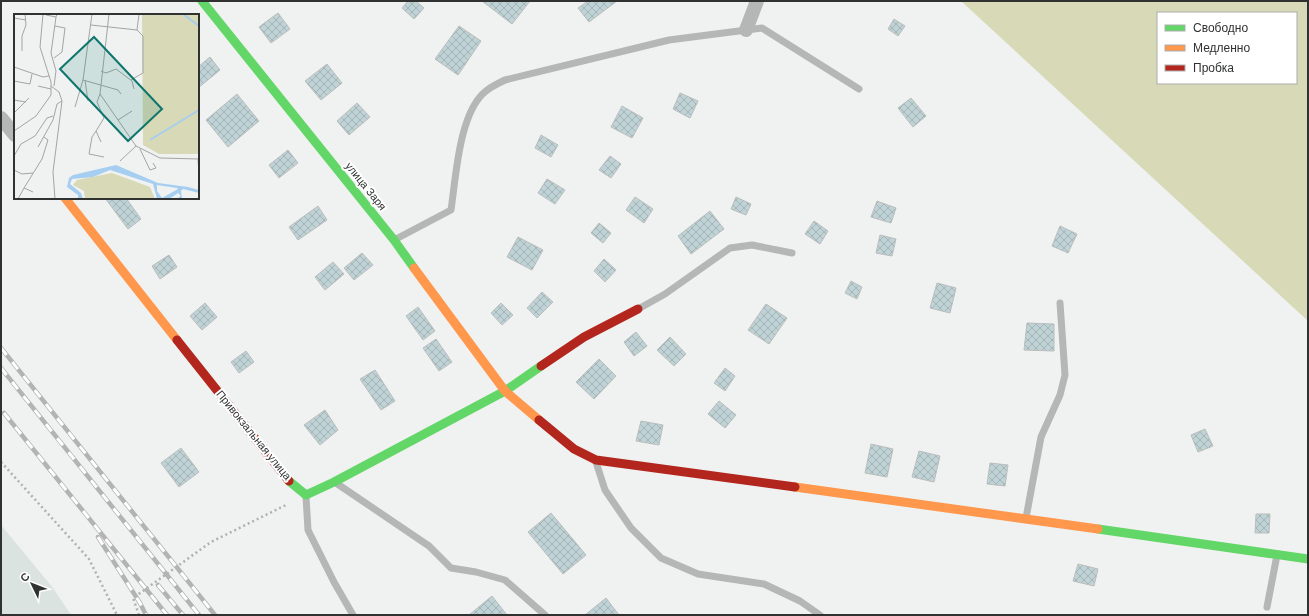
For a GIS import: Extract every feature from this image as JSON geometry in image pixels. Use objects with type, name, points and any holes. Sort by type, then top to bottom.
[{"type":"street","name":"улица Заря","points":[[202,1],[394,240],[505,391],[574,449],[596,460],[1026,518],[1308,559]]},
{"type":"street","points":[[746,30],[757,1]]},
{"type":"street","points":[[1,118],[14,134]]},
{"type":"street","name":"Привокзальная улица","points":[[66,199],[286,478],[306,494]]},
{"type":"street","points":[[306,494],[334,482],[505,391],[584,337],[638,309]]},
{"type":"lane","points":[[394,240],[452,210],[461,138],[472,109],[485,91],[504,80],[670,40],[762,28],[860,89]]},
{"type":"lane","points":[[638,309],[665,294],[730,248],[752,245],[792,253]]},
{"type":"lane","points":[[1026,518],[1041,437],[1060,395],[1065,375],[1060,303]]},
{"type":"lane","points":[[596,460],[605,490],[631,528],[661,558],[698,574],[764,584],[800,601],[820,615]]},
{"type":"lane","points":[[334,482],[429,546],[451,568],[476,572],[505,580],[545,615]]},
{"type":"lane","points":[[306,494],[308,530],[334,582],[353,615]]},
{"type":"lane","points":[[1267,607],[1278,555]]},
{"type":"path","points":[[1,462],[89,559],[117,615]]},
{"type":"path","points":[[139,615],[133,598],[141,592],[211,542],[306,494]]},
{"type":"shaded area","points":[[1,525],[53,588],[71,615],[1,615]]},
{"type":"green space","points":[[961,1],[1308,1],[1308,321]]},
{"type":"building","points":[[408,1],[416,1],[424,8],[414,19],[402,8]]},
{"type":"building","points":[[482,1],[530,1],[512,24]]},
{"type":"building","points":[[588,1],[617,1],[589,22],[578,8]]},
{"type":"building","points":[[278,13],[290,29],[271,43],[259,27]]},
{"type":"building","points":[[894,19],[905,26],[898,36],[888,29]]},
{"type":"building","points":[[459,26],[481,41],[458,75],[435,59]]},
{"type":"building","points":[[210,57],[220,70],[199,87],[199,66]]},
{"type":"building","points":[[327,64],[342,83],[321,100],[305,81]]},
{"type":"building","points":[[680,93],[698,101],[690,118],[673,109]]},
{"type":"building","points":[[237,94],[259,121],[228,147],[206,120]]},
{"type":"building","points":[[911,98],[926,116],[913,127],[898,108]]},
{"type":"building","points":[[357,103],[370,117],[349,135],[337,121]]},
{"type":"building","points":[[622,106],[643,118],[632,138],[611,127]]},
{"type":"building","points":[[541,135],[558,145],[551,157],[535,148]]},
{"type":"building","points":[[288,150],[298,163],[279,178],[269,165]]},
{"type":"building","points":[[610,156],[621,164],[611,178],[599,170]]},
{"type":"building","points":[[547,179],[565,190],[555,204],[538,193]]},
{"type":"building","points":[[635,197],[653,209],[644,223],[626,210]]},
{"type":"building","points":[[736,197],[751,204],[746,215],[731,209]]},
{"type":"building","points":[[106,199],[127,199],[141,219],[128,229]]},
{"type":"building","points":[[877,201],[896,208],[891,223],[871,217]]},
{"type":"building","points":[[318,206],[327,220],[298,240],[289,227]]},
{"type":"building","points":[[710,211],[724,229],[691,254],[678,236]]},
{"type":"building","points":[[814,221],[828,231],[820,244],[805,234]]},
{"type":"building","points":[[599,223],[611,233],[603,243],[591,233]]},
{"type":"building","points":[[1060,226],[1077,234],[1068,253],[1052,246]]},
{"type":"building","points":[[880,235],[896,239],[892,256],[876,253]]},
{"type":"building","points":[[518,237],[543,250],[532,270],[507,257]]},
{"type":"building","points":[[362,253],[373,265],[354,280],[344,268]]},
{"type":"building","points":[[169,255],[177,267],[160,279],[152,266]]},
{"type":"building","points":[[604,259],[616,270],[605,282],[594,271]]},
{"type":"building","points":[[333,262],[344,274],[325,290],[315,277]]},
{"type":"building","points":[[851,281],[862,287],[857,299],[845,293]]},
{"type":"building","points":[[937,283],[956,288],[950,313],[930,308]]},
{"type":"building","points":[[542,292],[553,302],[537,318],[527,308]]},
{"type":"building","points":[[205,303],[217,317],[202,330],[190,316]]},
{"type":"building","points":[[501,303],[513,315],[502,325],[491,313]]},
{"type":"building","points":[[766,304],[787,318],[769,344],[748,330]]},
{"type":"building","points":[[418,307],[435,331],[423,340],[406,316]]},
{"type":"building","points":[[1027,323],[1054,324],[1054,351],[1024,350]]},
{"type":"building","points":[[636,332],[647,346],[634,356],[624,342]]},
{"type":"building","points":[[670,337],[686,354],[674,366],[657,350]]},
{"type":"building","points":[[436,339],[452,362],[439,371],[423,348]]},
{"type":"building","points":[[246,351],[254,362],[239,373],[231,362]]},
{"type":"building","points":[[599,359],[616,376],[594,399],[576,382]]},
{"type":"building","points":[[725,368],[735,376],[725,391],[714,383]]},
{"type":"building","points":[[375,370],[395,401],[381,410],[360,379]]},
{"type":"building","points":[[719,401],[736,415],[725,428],[708,414]]},
{"type":"building","points":[[325,410],[338,430],[320,445],[304,425]]},
{"type":"building","points":[[641,421],[663,425],[659,445],[636,441]]},
{"type":"building","points":[[1205,429],[1213,446],[1198,452],[1191,435]]},
{"type":"building","points":[[871,444],[893,449],[887,477],[865,473]]},
{"type":"building","points":[[181,448],[199,472],[179,487],[161,463]]},
{"type":"building","points":[[919,451],[940,456],[934,482],[912,477]]},
{"type":"building","points":[[990,463],[1008,465],[1005,486],[987,484]]},
{"type":"building","points":[[551,513],[586,555],[563,574],[528,532]]},
{"type":"building","points":[[1256,514],[1270,514],[1269,533],[1255,533]]},
{"type":"building","points":[[1078,564],[1098,569],[1094,586],[1073,581]]},
{"type":"building","points":[[492,596],[507,615],[469,615]]},
{"type":"building","points":[[606,598],[619,615],[585,615]]},
{"type":"railway","points":[[1,348],[215,615]]},
{"type":"railway","points":[[1,368],[199,615]]},
{"type":"railway","points":[[4,413],[167,615]]},
{"type":"railway","points":[[98,537],[146,615]]},
{"type":"railway","points":[[158,585],[183,615]]},
{"type":"traffic: fast","points":[[202,1],[394,240],[414,268]]},
{"type":"traffic: fast","points":[[289,481],[306,495],[334,482],[505,391],[541,366]]},
{"type":"traffic: fast","points":[[1098,529],[1308,559]]},
{"type":"traffic: slow","points":[[66,199],[177,340]]},
{"type":"traffic: slow","points":[[414,268],[505,391],[539,420]]},
{"type":"traffic: slow","points":[[795,487],[1098,529]]},
{"type":"traffic: jam","points":[[541,366],[584,337],[638,309]]},
{"type":"traffic: jam","points":[[177,340],[289,481]]},
{"type":"traffic: jam","points":[[539,420],[574,449],[596,460],[795,487]]}]
